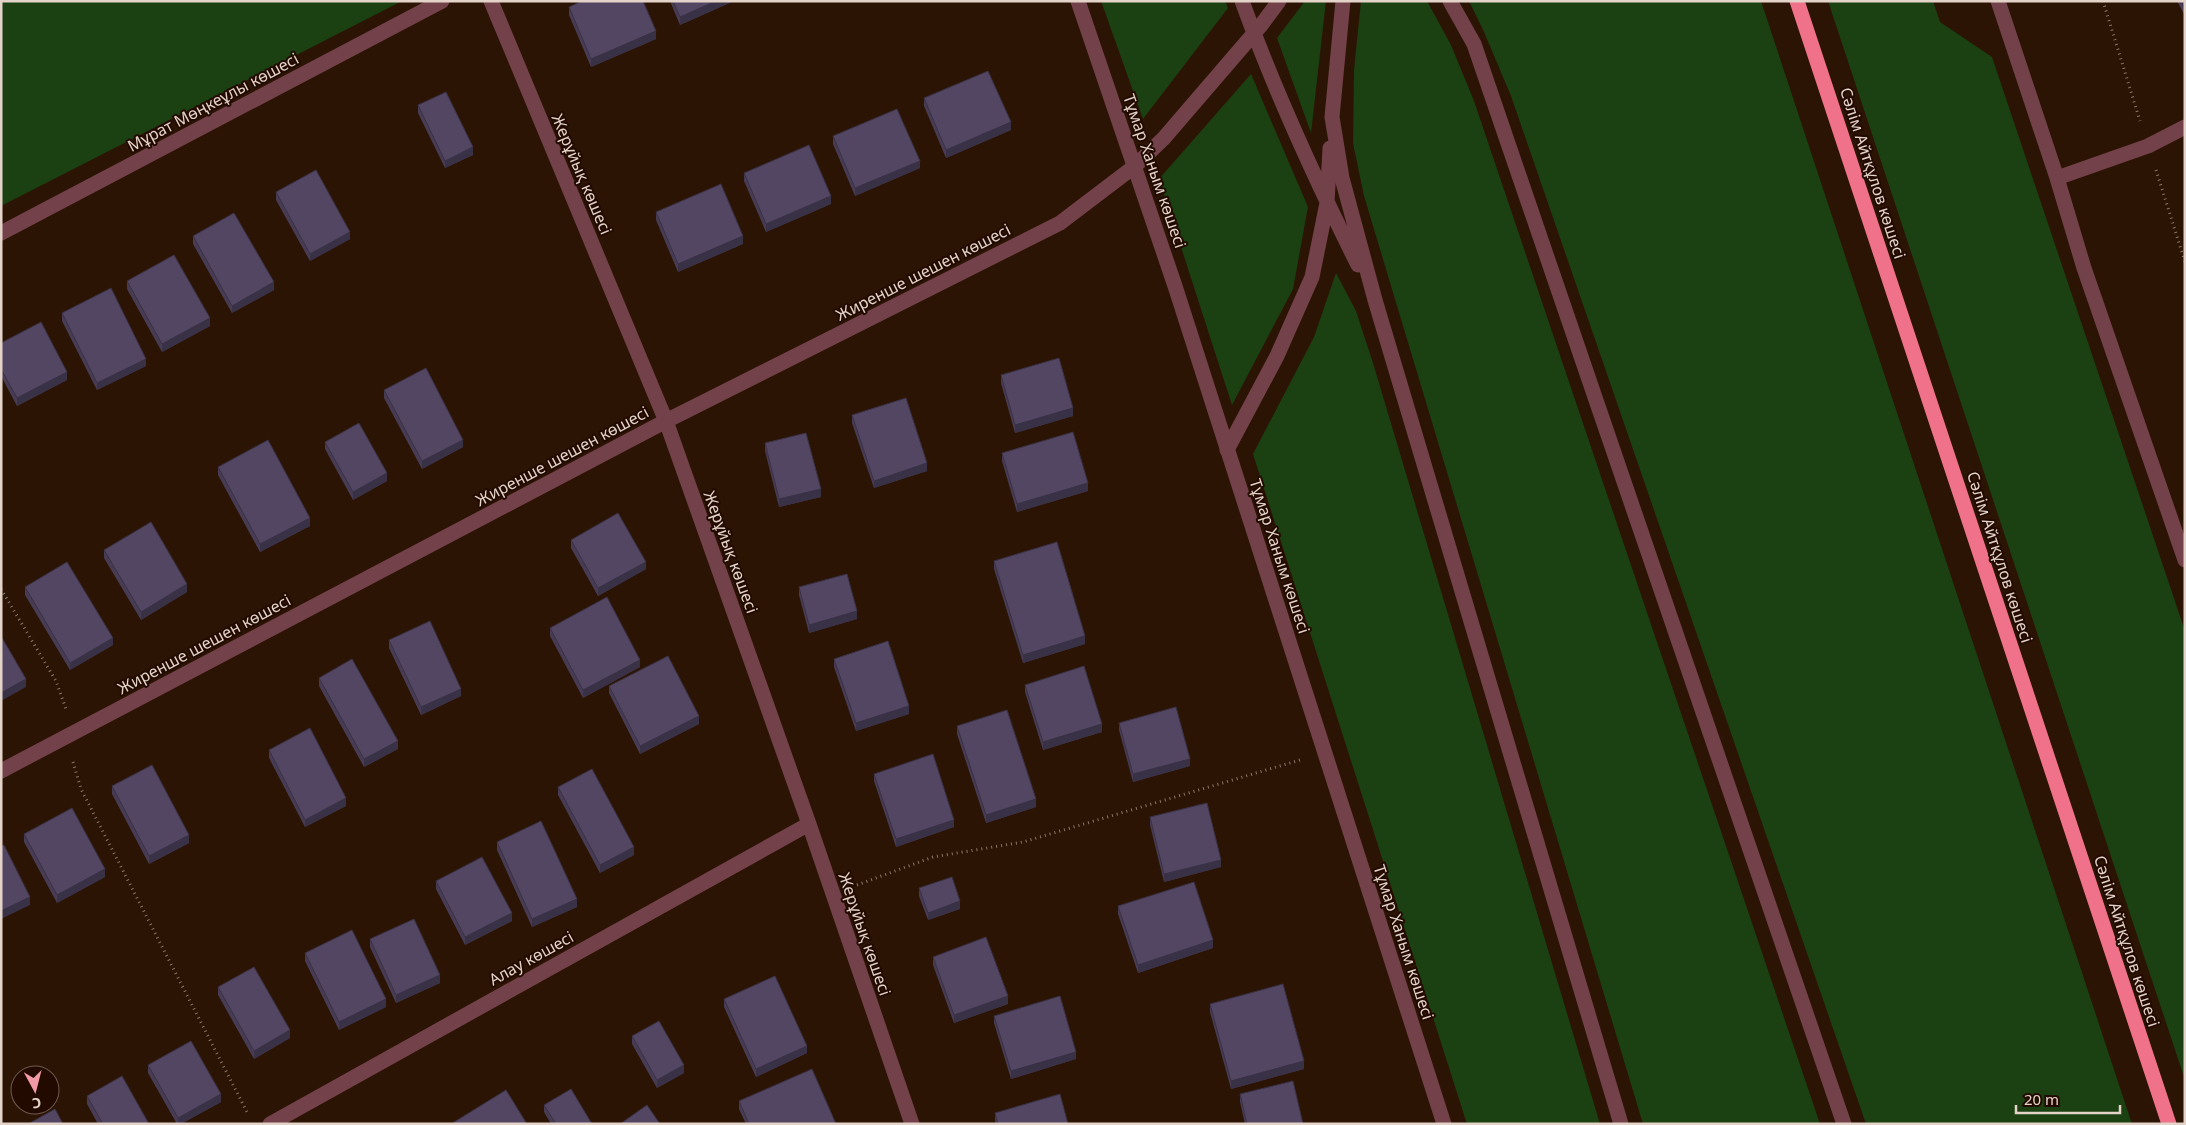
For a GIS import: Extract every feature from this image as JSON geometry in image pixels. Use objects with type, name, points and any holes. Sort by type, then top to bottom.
[{"type":"highway","name":"Сәлім Айтқұлов көшесі","points":[[1797,1],[2170,1124]]},
{"type":"street","name":"Мұрат Мөңкеұлы көшесі","points":[[1,233],[442,1]]},
{"type":"street","name":"Жерұйық көшесі","points":[[491,1],[666,421],[809,824],[912,1124]]},
{"type":"street","name":"Тұмар Ханым көшесі","points":[[1078,1],[1135,166],[1444,1124]]},
{"type":"street","points":[[1242,1],[1254,34],[1327,203],[1375,300]]},
{"type":"street","name":"Жиренше шешен көшесі","points":[[1,771],[666,421],[1060,223],[1135,166],[1164,138],[1254,34],[1279,1]]},
{"type":"street","points":[[1227,450],[1276,356],[1312,278],[1327,203],[1332,117],[1343,1]]},
{"type":"street","points":[[1450,1],[1474,44],[1844,1124]]},
{"type":"street","points":[[1998,1],[2057,178],[2084,268],[2185,560]]},
{"type":"street","points":[[1332,117],[1342,178],[1375,300],[1621,1124]]},
{"type":"street","points":[[2057,178],[2148,146],[2185,127]]},
{"type":"street","name":"Алау көшесі","points":[[270,1124],[809,824]]},
{"type":"path","points":[[1,590],[56,682],[66,708],[73,764],[81,789],[249,1115]]},
{"type":"path","points":[[833,894],[933,857],[1022,842],[1325,753]]},
{"type":"green space","points":[[1,1],[402,1],[1,206]]},
{"type":"green space","points":[[1101,1],[1225,1],[1228,8],[1143,119]]},
{"type":"green space","points":[[1305,1],[1326,1],[1311,133],[1277,38]]},
{"type":"green space","points":[[1361,1],[1427,1],[1451,45],[1474,101],[1820,1124],[1643,1124],[1364,196],[1353,143],[1354,70]]},
{"type":"green space","points":[[1469,1],[1761,1],[2132,1124],[1866,1124],[1511,96]]},
{"type":"green space","points":[[1828,1],[1933,1],[1940,22],[1992,57],[2185,631],[2185,1080]]},
{"type":"green space","points":[[1251,74],[1308,207],[1293,289],[1232,405],[1159,179]]},
{"type":"green space","points":[[1336,273],[1356,311],[1373,363],[1600,1124],[1467,1124],[1253,454],[1314,337]]},
{"type":"building","points":[[582,1],[643,1],[656,31],[591,59],[569,7]]},
{"type":"building","points":[[673,1],[716,1],[680,17]]},
{"type":"building","points":[[2181,1],[2185,1],[2185,9]]},
{"type":"building","points":[[988,71],[1011,122],[946,150],[924,98]]},
{"type":"building","points":[[446,92],[473,147],[445,161],[418,105]]},
{"type":"building","points":[[897,109],[920,161],[855,188],[833,136]]},
{"type":"building","points":[[809,145],[831,196],[766,224],[744,173]]},
{"type":"building","points":[[316,170],[350,232],[310,254],[276,192]]},
{"type":"building","points":[[721,184],[743,236],[678,264],[656,212]]},
{"type":"building","points":[[234,213],[274,282],[232,306],[193,236]]},
{"type":"building","points":[[174,255],[210,318],[162,344],[127,281]]},
{"type":"building","points":[[111,288],[146,359],[97,383],[62,313]]},
{"type":"building","points":[[41,322],[67,372],[17,398],[1,369],[1,343]]},
{"type":"building","points":[[1059,358],[1073,408],[1015,425],[1001,375]]},
{"type":"building","points":[[426,368],[463,440],[422,461],[384,390]]},
{"type":"building","points":[[906,398],[927,463],[874,481],[852,415]]},
{"type":"building","points":[[359,423],[387,473],[353,492],[325,442]]},
{"type":"building","points":[[1073,432],[1088,483],[1017,504],[1002,453]]},
{"type":"building","points":[[806,433],[821,489],[779,499],[765,443]]},
{"type":"building","points":[[268,440],[310,518],[260,544],[218,467]]},
{"type":"building","points":[[618,513],[646,562],[598,588],[571,540]]},
{"type":"building","points":[[151,522],[187,584],[141,612],[104,550]]},
{"type":"building","points":[[1057,542],[1085,636],[1023,655],[994,561]]},
{"type":"building","points":[[67,562],[113,638],[70,663],[25,587]]},
{"type":"building","points":[[847,574],[857,611],[809,625],[799,587]]},
{"type":"building","points":[[607,597],[640,660],[583,690],[550,628]]},
{"type":"building","points":[[430,621],[461,689],[421,707],[389,640]]},
{"type":"building","points":[[1,636],[26,679],[1,693]]},
{"type":"building","points":[[888,641],[909,706],[856,723],[834,659]]},
{"type":"building","points":[[668,656],[699,716],[640,746],[609,686]]},
{"type":"building","points":[[352,659],[398,741],[364,759],[319,678]]},
{"type":"building","points":[[1084,666],[1102,724],[1043,742],[1025,685]]},
{"type":"building","points":[[1176,707],[1190,759],[1133,774],[1119,723]]},
{"type":"building","points":[[1007,710],[1036,799],[986,815],[957,726]]},
{"type":"building","points":[[310,728],[346,798],[305,820],[269,750]]},
{"type":"building","points":[[933,754],[954,820],[896,839],[874,774]]},
{"type":"building","points":[[152,765],[189,835],[149,856],[112,786]]},
{"type":"building","points":[[592,769],[634,847],[600,865],[558,787]]},
{"type":"building","points":[[1207,803],[1221,860],[1164,874],[1150,817]]},
{"type":"building","points":[[72,808],[105,869],[57,895],[24,834]]},
{"type":"building","points":[[541,821],[577,899],[532,919],[497,842]]},
{"type":"building","points":[[4,845],[30,897],[1,911],[1,846]]},
{"type":"building","points":[[482,857],[512,913],[465,937],[436,881]]},
{"type":"building","points":[[952,877],[960,901],[928,913],[919,888]]},
{"type":"building","points":[[1194,882],[1213,940],[1138,965],[1118,906]]},
{"type":"building","points":[[414,919],[440,975],[396,995],[370,939]]},
{"type":"building","points":[[352,930],[386,999],[339,1022],[305,953]]},
{"type":"building","points":[[986,937],[1008,996],[954,1015],[933,957]]},
{"type":"building","points":[[254,967],[290,1030],[254,1051],[218,987]]},
{"type":"building","points":[[775,976],[807,1046],[756,1069],[724,999]]},
{"type":"building","points":[[1283,984],[1304,1061],[1231,1081],[1210,1004]]},
{"type":"building","points":[[1060,996],[1076,1052],[1011,1071],[994,1016]]},
{"type":"building","points":[[659,1021],[684,1065],[657,1080],[632,1036]]},
{"type":"building","points":[[191,1041],[221,1094],[178,1118],[148,1065]]},
{"type":"building","points":[[812,1069],[836,1124],[749,1124],[739,1101]]},
{"type":"building","points":[[122,1076],[149,1124],[103,1124],[87,1096]]},
{"type":"building","points":[[1293,1081],[1303,1124],[1247,1124],[1240,1094]]},
{"type":"building","points":[[571,1089],[592,1124],[556,1124],[544,1105]]},
{"type":"building","points":[[506,1090],[527,1124],[451,1124]]},
{"type":"building","points":[[1060,1094],[1068,1124],[998,1124],[995,1113]]},
{"type":"building","points":[[647,1105],[660,1124],[620,1124]]},
{"type":"building","points":[[44,1115],[58,1115],[63,1124],[28,1124]]}]
